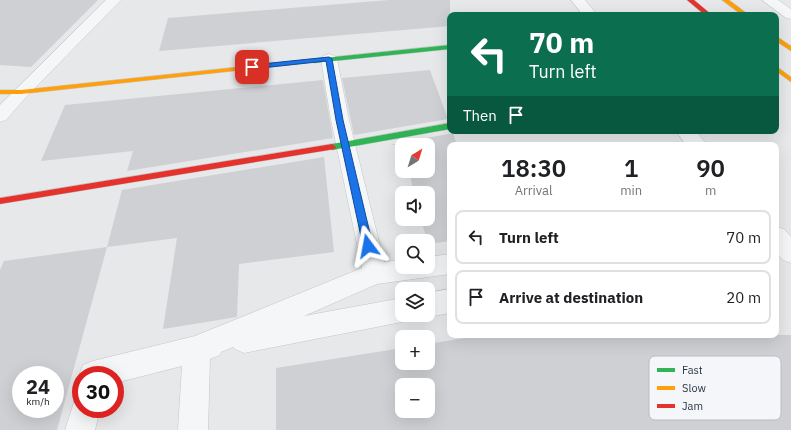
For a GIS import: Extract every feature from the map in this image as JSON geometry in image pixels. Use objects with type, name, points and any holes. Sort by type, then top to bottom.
[{"type":"main road","points":[[690,0],[705,12]]},
{"type":"main road","points":[[725,0],[742,12]]},
{"type":"main road","points":[[779,40],[791,49]]},
{"type":"main road","points":[[0,92],[21,92],[447,46]]},
{"type":"main road","points":[[779,70],[791,80]]},
{"type":"main road","points":[[0,201],[346,145],[447,127]]},
{"type":"street","points":[[0,116],[21,92],[114,0]]},
{"type":"street","points":[[578,0],[588,12]]},
{"type":"street","points":[[769,0],[791,15]]},
{"type":"street","points":[[329,59],[346,145],[375,274]]},
{"type":"street","points":[[688,134],[694,142]]},
{"type":"street","points":[[779,239],[791,253]]},
{"type":"street","points":[[196,349],[375,274],[447,264]]},
{"type":"street","points":[[435,304],[447,302]]},
{"type":"street","points":[[124,367],[196,349],[395,311]]},
{"type":"street","points":[[193,430],[196,349]]},
{"type":"street","points":[[80,430],[83,418]]},
{"type":"building","points":[[0,0],[98,0],[31,67],[0,65]]},
{"type":"building","points":[[389,0],[450,0],[450,12],[447,12],[447,26],[159,51],[168,18]]},
{"type":"building","points":[[430,70],[447,119],[354,135],[342,78]]},
{"type":"building","points":[[323,80],[333,138],[127,171],[133,151],[41,161],[65,105]]},
{"type":"building","points":[[453,134],[456,142],[447,142],[447,241],[435,243],[435,234],[425,234],[423,226],[435,226],[435,186],[412,186],[411,178],[435,178],[435,138],[427,138]]},
{"type":"building","points":[[324,157],[334,252],[239,264],[237,317],[163,329],[177,238],[107,247],[122,190]]},
{"type":"building","points":[[107,247],[74,366],[72,366],[72,375],[64,404],[64,366],[12,366],[12,418],[60,418],[57,430],[0,430],[0,270],[4,261]]},
{"type":"building","points":[[779,335],[791,335],[791,430],[276,430],[276,368],[395,349],[395,370],[435,370],[435,343],[465,338],[779,338]]},
{"type":"traffic: fast","points":[[314,61],[447,47]]},
{"type":"traffic: fast","points":[[332,147],[447,127]]},
{"type":"traffic: slow","points":[[725,0],[742,12]]},
{"type":"traffic: slow","points":[[779,40],[791,49]]},
{"type":"traffic: slow","points":[[0,92],[21,92],[314,61]]},
{"type":"traffic: slow","points":[[779,70],[791,80]]},
{"type":"traffic: jam","points":[[690,0],[705,12]]},
{"type":"traffic: jam","points":[[0,201],[332,147]]},
{"type":"route","points":[[252,67],[329,59],[340,120],[368,246]]}]
